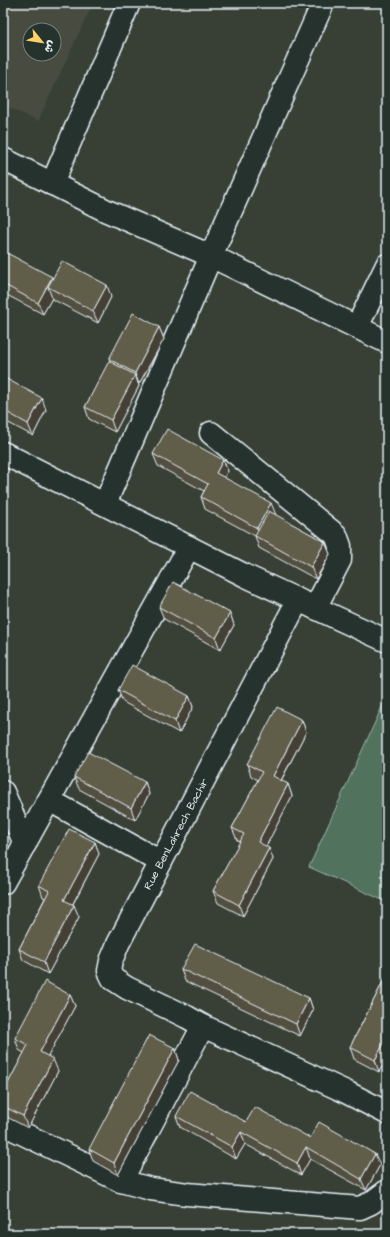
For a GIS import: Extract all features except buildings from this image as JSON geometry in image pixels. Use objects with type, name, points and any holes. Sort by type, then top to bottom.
[{"type":"street","points":[[52,184],[129,3]]},
{"type":"street","points":[[105,504],[211,256],[323,3]]},
{"type":"street","points":[[3,159],[107,211],[211,256],[387,342]]},
{"type":"street","points":[[357,327],[387,265]]},
{"type":"street","name":"Rue BenLahrech Bachir","points":[[211,433],[336,535],[340,546],[340,560],[307,604],[161,862],[118,944],[111,961],[110,971],[113,979],[127,988],[203,1026],[346,1092],[387,1113]]},
{"type":"street","points":[[3,453],[189,547],[387,641]]},
{"type":"street","points":[[3,883],[189,547]]},
{"type":"street","points":[[3,792],[25,844]]},
{"type":"street","points":[[49,800],[161,862]]},
{"type":"street","points":[[121,1181],[203,1026]]},
{"type":"street","points":[[3,1124],[121,1181],[151,1189],[186,1194],[360,1208],[371,1203],[387,1190]]},
{"type":"shaded area","points":[[3,3],[93,3],[38,121],[3,105]]},
{"type":"green space","points":[[387,696],[387,902],[309,867]]}]
